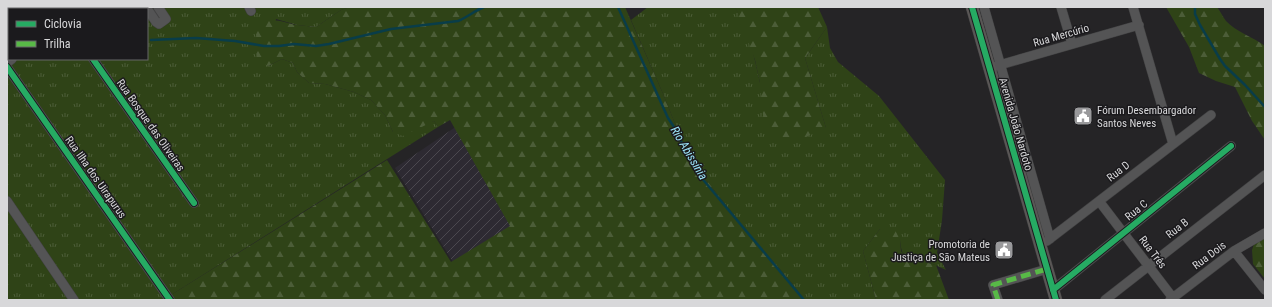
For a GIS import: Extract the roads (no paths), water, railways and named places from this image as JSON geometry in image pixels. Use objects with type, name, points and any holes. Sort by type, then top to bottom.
[{"type":"street","points":[[148,10],[159,24],[166,19],[158,7]]},
{"type":"street","name":"Avenida João Nardoto","points":[[972,7],[995,66]]},
{"type":"street","name":"Avenida João Nardoto","points":[[984,7],[995,66],[1045,242],[1047,268],[1054,295]]},
{"type":"street","points":[[1061,7],[1072,44]]},
{"type":"street","points":[[1133,7],[1173,144]]},
{"type":"street","name":"Rua Mercúrio","points":[[995,66],[1138,25]]},
{"type":"street","name":"Rua Bosque das Oliveiras","points":[[94,60],[194,203]]},
{"type":"street","name":"Rua Ilha dos Uirapurus","points":[[7,67],[170,300]]},
{"type":"street","name":"Rua D","points":[[1045,242],[1211,116]]},
{"type":"street","name":"Rua C","points":[[1054,295],[1124,233],[1231,146]]},
{"type":"street","name":"Rua B","points":[[1104,300],[1265,175]]},
{"type":"street","points":[[7,201],[74,300]]},
{"type":"street","name":"Rua Três","points":[[1099,202],[1149,266],[1172,299]]},
{"type":"street","name":"Rua Dois","points":[[1172,299],[1234,251],[1265,233]]},
{"type":"street","points":[[1234,251],[1265,290]]},
{"type":"street","points":[[998,300],[994,285],[1047,268]]},
{"type":"waterway","points":[[151,40],[196,38],[235,41],[264,46],[294,44],[316,46],[391,29],[458,21],[484,7]]},
{"type":"waterway","name":"Rio Abissínia","points":[[618,7],[668,118],[676,130],[684,148],[700,176],[804,300]]},
{"type":"waterway","points":[[1195,7],[1195,14],[1200,25],[1220,59],[1265,107]]},
{"type":"place","name":"Fórum Desembargador Santos Neves","points":[[1083,116]]},
{"type":"place","name":"Promotoria de Justiça de São Mateus","points":[[1004,250]]}]
